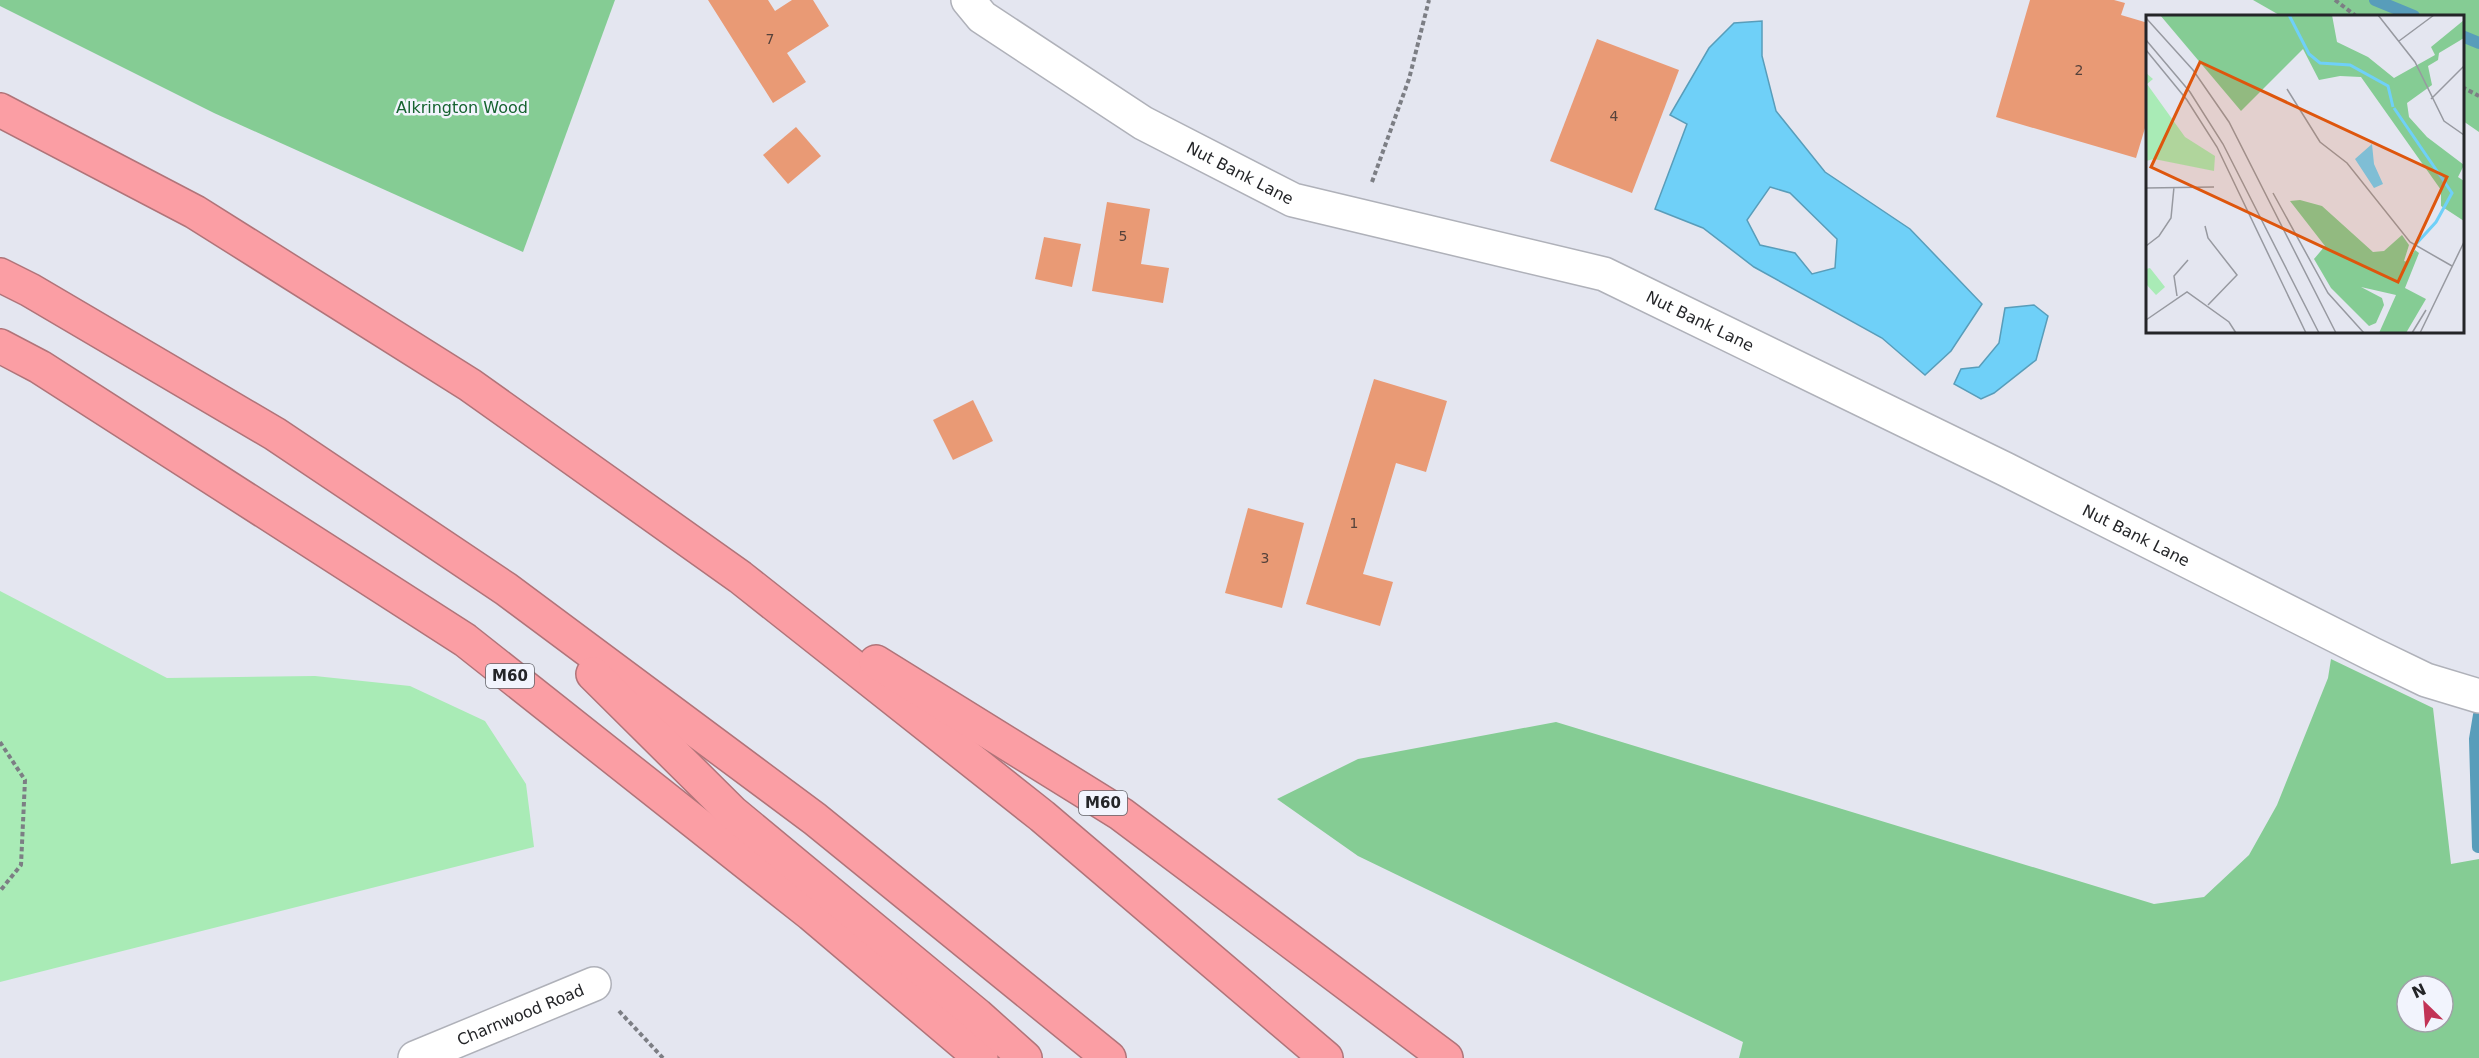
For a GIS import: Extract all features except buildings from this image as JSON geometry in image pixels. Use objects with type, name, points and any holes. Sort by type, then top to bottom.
[{"type":"highway","name":"M60","points":[[0,110],[195,212],[471,385],[740,577],[1042,816],[1326,1058]]},
{"type":"highway","points":[[0,275],[30,290],[275,434],[506,589],[816,819],[1109,1058]]},
{"type":"highway","name":"M60","points":[[0,346],[40,367],[465,640],[812,914],[981,1058]]},
{"type":"highway","name":"M60","points":[[740,577],[1121,814],[1446,1058]]},
{"type":"highway","points":[[506,589],[732,812],[977,1015],[1025,1058]]},
{"type":"street","name":"Nut Bank Lane","points":[[968,0],[982,17],[1143,123],[1293,200],[1604,274],[2005,469],[2426,680],[2479,696]]},
{"type":"street","name":"Charnwood Road","points":[[415,1058],[594,984]]},
{"type":"path","points":[[1360,216],[1410,79],[1429,0]]},
{"type":"path","points":[[2335,0],[2355,15]]},
{"type":"path","points":[[2464,88],[2479,96]]},
{"type":"path","points":[[0,742],[25,780],[21,865],[0,891]]},
{"type":"path","points":[[594,984],[663,1058]]},
{"type":"green space","name":"Alkrington Wood","points":[[0,0],[615,0],[523,252],[214,113],[0,6]]},
{"type":"green space","points":[[2253,0],[2479,0],[2479,132],[2464,122],[2464,15],[2279,15]]},
{"type":"green space","points":[[0,591],[167,678],[315,676],[410,686],[485,721],[526,784],[534,847],[0,982]]},
{"type":"green space","points":[[2331,659],[2433,708],[2451,864],[2479,859],[2479,1058],[1739,1058],[1743,1042],[1358,856],[1277,799],[1358,759],[1556,722],[2154,904],[2204,897],[2249,855],[2277,805],[2328,678]]},
{"type":"water","points":[[1762,21],[1762,56],[1776,111],[1825,172],[1910,229],[1982,304],[1951,351],[1925,375],[1882,338],[1754,267],[1703,228],[1655,209],[1687,124],[1670,115],[1709,48],[1734,23]],"holes":[[[1770,187],[1790,193],[1837,239],[1835,268],[1812,274],[1795,253],[1760,245],[1747,220]]]},
{"type":"water","points":[[2034,305],[2048,316],[2036,360],[1994,393],[1981,399],[1954,384],[1961,369],[1979,367],[1999,343],[2005,308]]},
{"type":"waterway","points":[[2375,0],[2412,15]]},
{"type":"waterway","points":[[2464,37],[2479,43]]},
{"type":"waterway","points":[[2478,847],[2475,739],[2479,715]]}]
